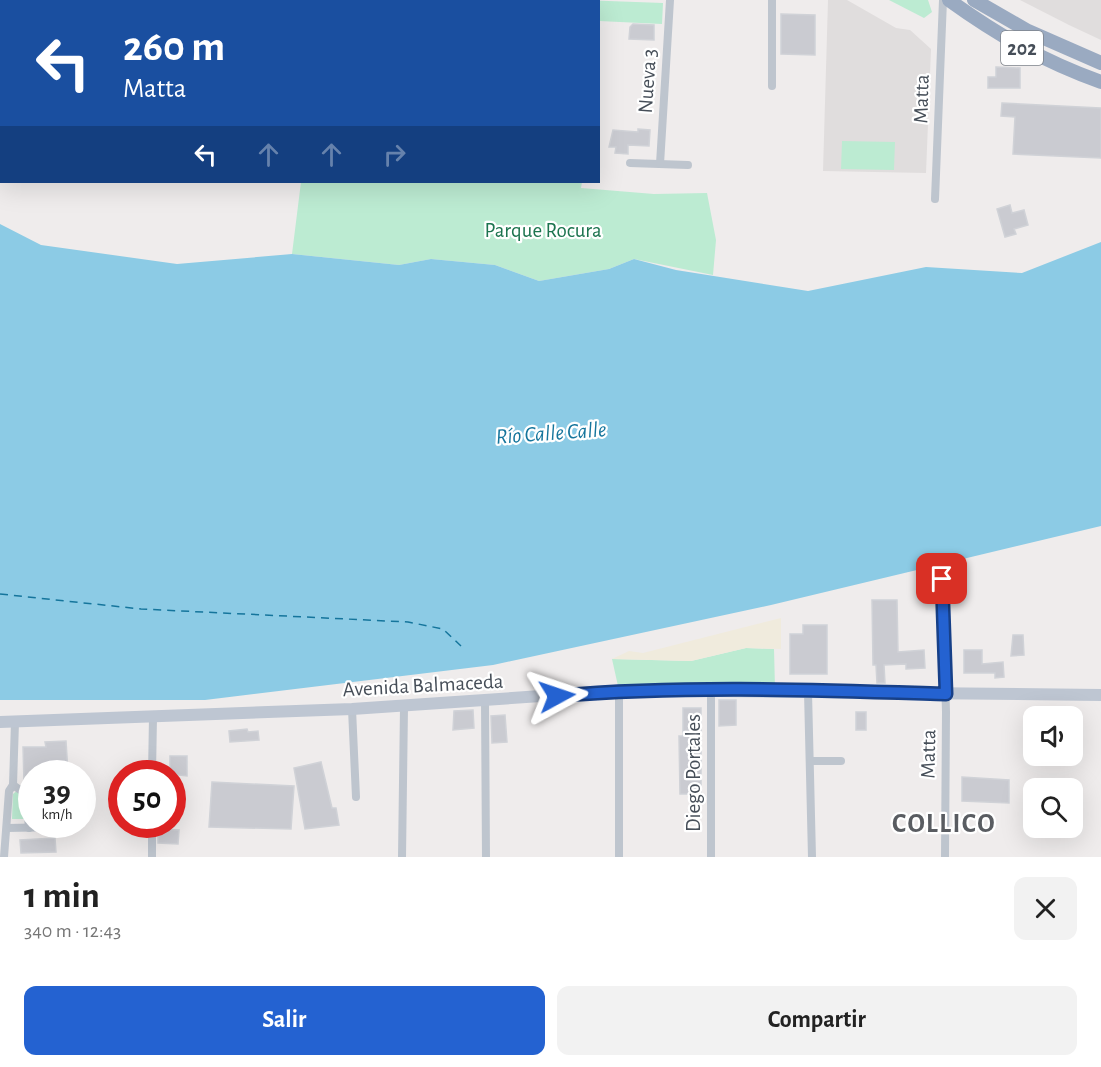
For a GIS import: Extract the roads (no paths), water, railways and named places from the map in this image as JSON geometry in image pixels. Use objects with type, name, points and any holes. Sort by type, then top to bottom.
[{"type":"highway","name":"202","points":[[950,0],[998,35],[1053,63],[1101,82]]},
{"type":"highway","name":"202","points":[[974,0],[998,15],[1101,63]]},
{"type":"highway","points":[[985,0],[998,15]]},
{"type":"main road","name":"Avenida Balmaceda","points":[[0,722],[352,709],[619,691],[711,689],[1101,695]]},
{"type":"street","name":"Nueva 3","points":[[660,164],[670,0]]},
{"type":"street","points":[[771,86],[772,0]]},
{"type":"street","name":"Matta","points":[[935,200],[943,0]]},
{"type":"street","points":[[630,163],[688,165]]},
{"type":"street","name":"Matta","points":[[942,579],[946,694],[945,857]]},
{"type":"street","name":"Diego Portales","points":[[711,689],[711,857]]},
{"type":"street","points":[[619,691],[619,857]]},
{"type":"street","points":[[808,692],[812,857]]},
{"type":"street","points":[[484,701],[486,857]]},
{"type":"street","points":[[402,857],[404,706]]},
{"type":"street","points":[[352,709],[356,797]]},
{"type":"street","points":[[152,760],[153,717]]},
{"type":"street","points":[[4,857],[9,791],[13,785],[15,722]]},
{"type":"street","points":[[811,761],[842,762]]},
{"type":"street","points":[[13,785],[18,788]]},
{"type":"street","points":[[7,828],[18,828]]},
{"type":"street","points":[[152,838],[152,857]]},
{"type":"water","name":"Río Calle Calle","points":[[0,224],[41,245],[177,264],[292,254],[399,265],[431,259],[495,265],[539,281],[609,269],[634,259],[676,270],[808,291],[926,267],[1022,273],[1101,242],[1101,526],[771,605],[493,665],[205,700],[0,700]]},
{"type":"district","name":"COLLICO","points":[[944,823]]},
{"type":"park label","name":"Parque Rocura","points":[[543,230]]}]
